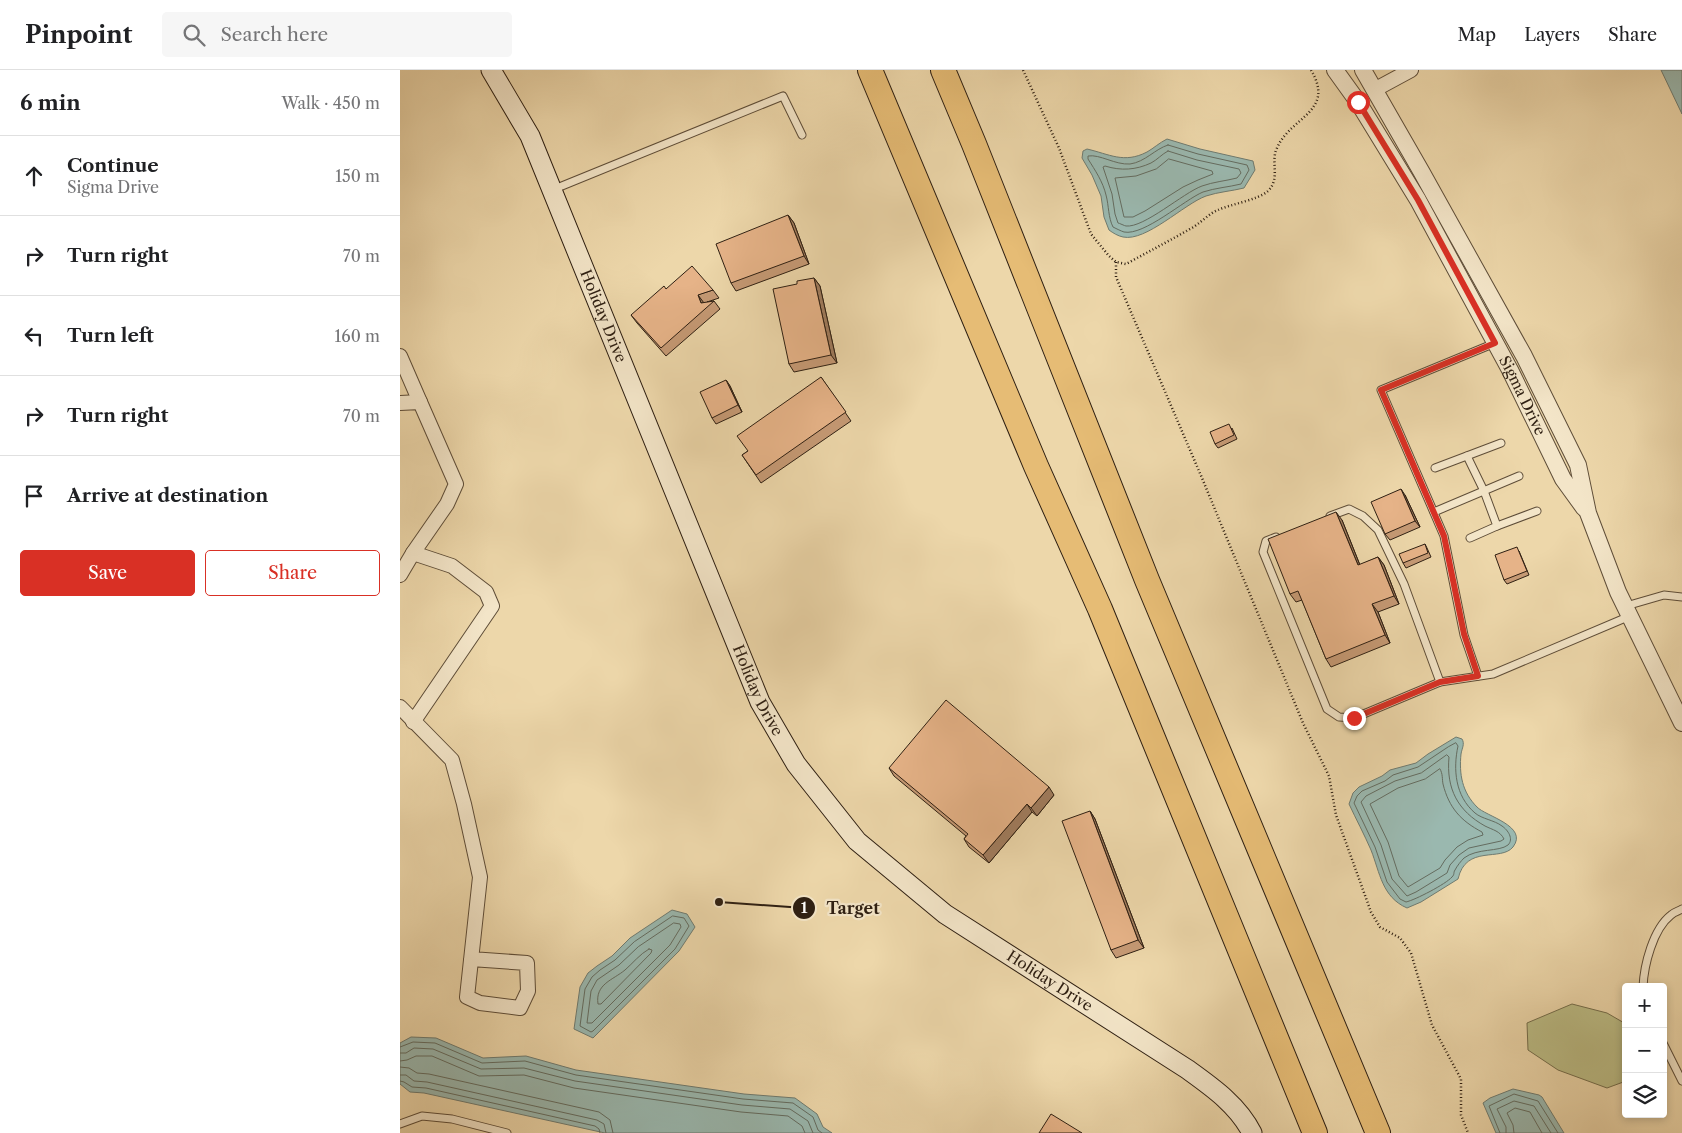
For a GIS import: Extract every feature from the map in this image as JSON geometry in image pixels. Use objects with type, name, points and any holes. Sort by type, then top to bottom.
[{"type":"highway","points":[[870,70],[1036,466],[1100,609],[1315,1133]]},
{"type":"highway","points":[[942,70],[977,153],[1147,580],[1378,1133]]},
{"type":"main road","name":"Holiday Drive","points":[[491,70],[530,136],[760,702],[796,764],[857,841],[945,914],[1187,1069],[1218,1091],[1245,1119],[1252,1133]]},
{"type":"street","name":"Sigma Drive","points":[[1335,70],[1358,102],[1418,200],[1510,370],[1563,479],[1588,513]]},
{"type":"street","name":"Sigma Drive","points":[[1363,70],[1524,356],[1578,465],[1588,513],[1628,611],[1682,723]]},
{"type":"street","points":[[1358,102],[1374,90],[1411,70]]},
{"type":"street","points":[[400,356],[456,484],[447,504],[400,575]]},
{"type":"street","points":[[400,403],[420,402]]},
{"type":"street","points":[[413,722],[492,606],[486,592],[452,566],[414,554]]},
{"type":"street","points":[[400,707],[452,760],[464,804],[480,877],[471,959],[467,998],[480,1003],[520,1008],[528,991],[527,963],[471,959]]},
{"type":"lane","points":[[552,191],[783,96],[802,135]]},
{"type":"lane","points":[[1478,676],[1464,634],[1444,536],[1381,390],[1495,343]]},
{"type":"lane","points":[[1435,468],[1501,443]]},
{"type":"lane","points":[[1467,456],[1484,491],[1497,526]]},
{"type":"lane","points":[[1434,512],[1519,476]]},
{"type":"lane","points":[[1321,519],[1349,509],[1363,516],[1378,530],[1404,584],[1440,682]]},
{"type":"lane","points":[[1470,538],[1536,511]]},
{"type":"lane","points":[[1285,534],[1266,540],[1263,552],[1327,710],[1339,717],[1354,718],[1440,682],[1493,674],[1664,595],[1682,597]]},
{"type":"lane","points":[[1643,983],[1644,971],[1657,933],[1671,915],[1682,909]]},
{"type":"lane","points":[[1667,1051],[1681,1078]]},
{"type":"lane","points":[[400,1124],[422,1116],[452,1119],[508,1133]]},
{"type":"path","points":[[1023,70],[1059,148],[1091,234],[1109,256],[1116,262],[1126,264],[1192,228],[1218,210],[1267,192],[1275,180],[1274,162],[1276,148],[1286,134],[1308,116],[1316,103],[1319,94],[1316,79],[1311,70]]},
{"type":"path","points":[[1116,262],[1116,277],[1202,478],[1303,723],[1329,776],[1336,815],[1371,912],[1380,927],[1400,938],[1411,953],[1432,1025],[1461,1079],[1461,1115],[1468,1133]]},
{"type":"green space","points":[[1572,1004],[1607,1013],[1622,1022],[1622,1082],[1607,1088],[1558,1070],[1528,1050],[1527,1023]]},
{"type":"water","points":[[1661,70],[1682,70],[1682,114]]},
{"type":"water","points":[[1167,139],[1200,149],[1253,161],[1255,170],[1244,188],[1215,193],[1197,200],[1143,234],[1123,237],[1109,230],[1104,217],[1101,196],[1082,158],[1083,151],[1087,149],[1124,158],[1139,156]]},
{"type":"water","points":[[1456,737],[1462,739],[1463,743],[1461,769],[1468,795],[1477,807],[1511,827],[1515,833],[1516,840],[1513,847],[1508,851],[1476,857],[1468,861],[1462,868],[1458,879],[1421,902],[1407,908],[1392,898],[1383,884],[1371,850],[1349,804],[1353,793],[1359,787],[1390,770],[1416,763]]},
{"type":"water","points":[[672,910],[687,914],[695,927],[679,951],[593,1038],[574,1029],[580,987],[588,973],[612,956],[630,938]]},
{"type":"water","points":[[411,1037],[436,1038],[483,1058],[526,1056],[576,1070],[744,1094],[795,1098],[817,1114],[823,1127],[832,1133],[605,1133],[424,1093],[410,1092],[400,1084],[400,1043]]},
{"type":"water","points":[[1513,1089],[1542,1097],[1564,1133],[1496,1133],[1483,1103],[1490,1098]]},
{"type":"building","points":[[788,215],[804,256],[731,283],[716,244]]},
{"type":"building","points":[[692,266],[713,290],[698,295],[701,303],[714,301],[661,348],[631,315],[664,286],[666,289]]},
{"type":"building","points":[[814,278],[831,355],[789,364],[773,289],[797,284],[797,281]]},
{"type":"building","points":[[821,377],[846,412],[756,475],[742,455],[748,451],[737,436]]},
{"type":"building","points":[[726,380],[738,405],[712,418],[700,392]]},
{"type":"building","points":[[1229,424],[1234,435],[1215,444],[1210,432]]},
{"type":"building","points":[[1401,489],[1415,521],[1385,534],[1371,502]]},
{"type":"building","points":[[1336,512],[1358,565],[1378,557],[1394,596],[1372,604],[1385,635],[1326,659],[1298,591],[1290,594],[1268,539]]},
{"type":"building","points":[[1425,544],[1428,553],[1403,563],[1399,554]]},
{"type":"building","points":[[1517,547],[1527,571],[1504,580],[1495,555]]},
{"type":"building","points":[[946,700],[1049,787],[1031,808],[1027,804],[983,855],[964,839],[968,834],[889,768]]},
{"type":"building","points":[[1090,811],[1138,940],[1111,950],[1062,821]]},
{"type":"building","points":[[1051,1114],[1082,1133],[1039,1133]]},
{"type":"place","name":"Target","points":[[719,902]]},
{"type":"route","points":[[1354,718],[1440,682],[1478,676],[1464,634],[1444,536],[1381,390],[1495,343],[1418,200],[1358,102]]}]
